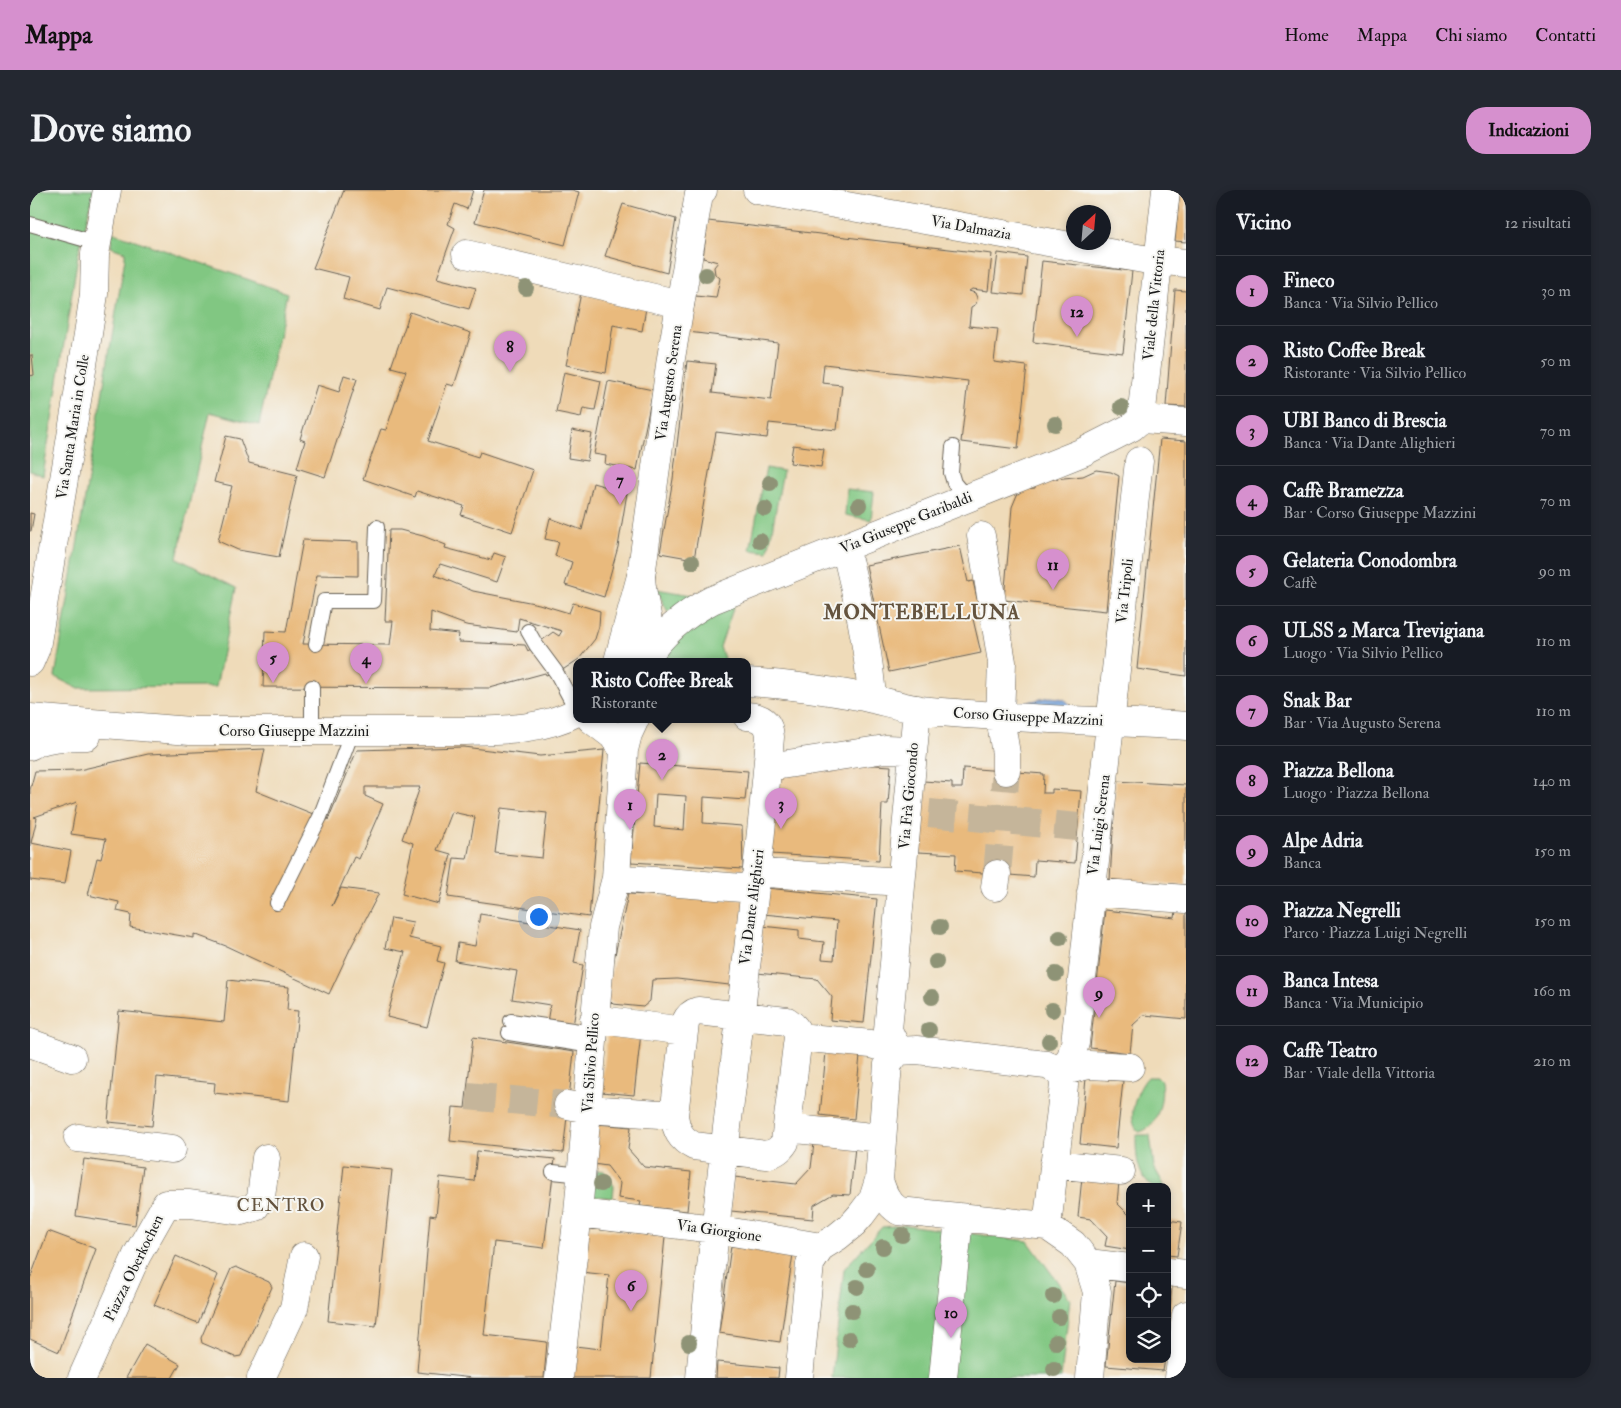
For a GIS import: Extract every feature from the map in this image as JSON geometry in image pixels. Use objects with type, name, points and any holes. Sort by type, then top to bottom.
[{"type":"street","name":"Via Santa Maria in Colle","points":[[30,662],[37,638],[87,343],[94,294],[95,254],[107,190]]},
{"type":"street","name":"Via Dalmazia","points":[[757,190],[1143,259],[1186,263]]},
{"type":"street","name":"Viale della Vittoria","points":[[1141,419],[1166,190]]},
{"type":"street","name":"Via Augusto Serena","points":[[631,658],[671,358],[700,192]]},
{"type":"street","points":[[466,254],[680,304]]},
{"type":"street","points":[[1141,419],[1186,422]]},
{"type":"street","name":"Via Giuseppe Garibaldi","points":[[635,658],[658,641],[689,613],[712,600],[1083,452],[1132,427],[1141,419]]},
{"type":"street","name":"Via Tripoli","points":[[1107,758],[1138,461]]},
{"type":"street","points":[[981,536],[1002,662],[1000,717],[1006,754],[1006,771]]},
{"type":"street","points":[[849,564],[859,608],[872,699]]},
{"type":"street","name":"Corso Giuseppe Mazzini","points":[[751,682],[828,690],[917,709],[1000,717],[1186,726]]},
{"type":"street","name":"Via Frà Giocondo","points":[[898,1051],[888,1030],[901,882],[914,811],[912,750],[917,709]]},
{"type":"street","points":[[545,725],[573,713]]},
{"type":"street","name":"Corso Giuseppe Mazzini","points":[[35,714],[190,731],[352,732],[491,730],[545,725]]},
{"type":"street","name":"Via Dante Alighieri","points":[[723,1150],[740,1016],[761,876],[770,737],[766,724],[761,718],[751,716]]},
{"type":"street","points":[[545,725],[573,719]]},
{"type":"street","points":[[596,723],[612,735],[624,750]]},
{"type":"street","points":[[624,750],[632,723]]},
{"type":"street","points":[[30,746],[43,741],[70,736],[190,731]]},
{"type":"street","points":[[781,765],[885,749],[912,750]]},
{"type":"street","name":"Via Silvio Pellico","points":[[559,1378],[582,1175],[578,1107],[593,1033],[603,926],[616,878],[624,750]]},
{"type":"street","name":"Via Luigi Serena","points":[[1060,1072],[1071,1057],[1075,1043],[1091,892],[1088,828],[1107,758]]},
{"type":"street","points":[[616,878],[742,888],[751,886],[761,876],[901,882]]},
{"type":"street","points":[[1091,892],[1186,899]]},
{"type":"street","points":[[698,1011],[787,1021],[797,1030],[798,1037],[785,1142],[775,1153],[766,1155],[694,1146],[683,1140],[677,1129],[674,1115],[684,1031],[688,1017],[692,1012],[698,1011]]},
{"type":"street","points":[[593,1033],[684,1031]]},
{"type":"street","points":[[798,1037],[871,1044],[898,1051],[917,1050],[1046,1065],[1060,1072],[1064,1078],[1064,1085],[1047,1226]]},
{"type":"street","points":[[30,1043],[72,1058]]},
{"type":"street","points":[[853,1224],[873,1199],[879,1180],[888,1064],[898,1051]]},
{"type":"street","points":[[1060,1072],[1089,1064],[1130,1068]]},
{"type":"street","points":[[578,1107],[674,1115]]},
{"type":"street","points":[[787,1128],[881,1138]]},
{"type":"street","points":[[78,1138],[172,1149]]},
{"type":"street","points":[[700,1378],[723,1150]]},
{"type":"street","name":"Piazza Oberkochen","points":[[82,1378],[139,1251],[166,1204],[190,1204],[241,1210],[254,1207],[261,1197],[266,1158]]},
{"type":"street","points":[[1054,1164],[1121,1171]]},
{"type":"street","points":[[879,1180],[884,1195],[892,1206],[899,1211]]},
{"type":"street","points":[[799,1378],[810,1264],[821,1247],[853,1224],[874,1213],[899,1211],[1047,1226],[1073,1244],[1088,1263],[1097,1292],[1090,1378]]},
{"type":"street","name":"Via Giorgione","points":[[578,1213],[715,1229],[821,1247]]},
{"type":"street","points":[[943,1378],[959,1218]]},
{"type":"street","points":[[261,1378],[294,1308],[304,1256]]},
{"type":"street","points":[[1088,1263],[1126,1268]]},
{"type":"street","points":[[1171,1272],[1186,1274]]},
{"type":"street","points":[[1179,1378],[1186,1315]]},
{"type":"lane","points":[[30,224],[97,243]]},
{"type":"lane","points":[[953,447],[951,473],[957,487],[967,492],[984,492]]},
{"type":"lane","points":[[316,644],[324,602],[374,601],[377,527]]},
{"type":"lane","points":[[528,631],[556,672],[573,704]]},
{"type":"lane","points":[[312,687],[312,731]]},
{"type":"lane","points":[[277,903],[320,817],[352,732]]},
{"type":"lane","points":[[510,1027],[593,1033]]},
{"type":"lane","points":[[553,1172],[582,1175]]},
{"type":"green space","points":[[30,190],[94,190],[78,255],[43,476],[30,471]]},
{"type":"green space","points":[[112,232],[287,293],[259,425],[210,412],[177,558],[236,588],[216,687],[77,688],[55,677],[125,258],[125,252],[111,247]]},
{"type":"green space","points":[[766,468],[783,471],[768,552],[750,550]]},
{"type":"green space","points":[[847,489],[874,492],[871,520],[845,515]]},
{"type":"green space","points":[[656,589],[699,596],[668,612]]},
{"type":"green space","points":[[736,600],[720,647],[724,658],[664,658],[689,629]]},
{"type":"green space","points":[[1148,1077],[1157,1077],[1161,1081],[1162,1095],[1155,1119],[1146,1130],[1139,1132],[1133,1120],[1134,1104],[1140,1089]]},
{"type":"green space","points":[[1136,1135],[1150,1135],[1154,1167],[1163,1183],[1147,1182],[1140,1170]]},
{"type":"green space","points":[[593,1170],[604,1171],[614,1186],[613,1198],[591,1196]]},
{"type":"green space","points":[[905,1225],[1028,1241],[1070,1299],[1061,1378],[832,1378],[844,1269],[882,1227]]},
{"type":"water","points":[[1050,697],[1065,700],[1071,707],[1018,704]]},
{"type":"building","points":[[344,190],[473,190],[467,209],[455,204],[448,224],[455,228],[437,278],[476,288],[469,309],[387,287],[380,310],[343,299],[349,277],[313,268]]},
{"type":"building","points":[[484,190],[572,190],[579,192],[565,245],[475,222]]},
{"type":"building","points":[[1180,190],[1186,190],[1186,242],[1175,241]]},
{"type":"building","points":[[623,204],[676,219],[667,273],[605,256]]},
{"type":"building","points":[[708,221],[992,254],[988,291],[972,289],[969,291],[975,293],[977,298],[976,304],[971,307],[969,326],[998,329],[994,362],[1027,366],[1018,449],[961,442],[968,381],[824,364],[822,383],[842,385],[837,430],[769,423],[767,438],[716,432],[694,559],[660,553],[673,479],[687,361],[716,364],[712,393],[771,400],[778,343],[688,332],[695,296],[716,298],[720,278],[715,274],[714,267],[718,262],[703,258]]},
{"type":"building","points":[[998,253],[1027,257],[1023,295],[993,292]]},
{"type":"building","points":[[1042,261],[1132,271],[1123,353],[1033,342]]},
{"type":"building","points":[[1175,290],[1186,291],[1186,407],[1166,406]]},
{"type":"building","points":[[581,293],[646,308],[642,331],[613,325],[606,373],[566,365]]},
{"type":"building","points":[[410,312],[471,333],[454,386],[447,384],[428,441],[478,457],[480,452],[533,470],[512,532],[461,515],[464,506],[417,491],[415,497],[363,479],[381,429],[386,430],[406,371],[391,367]]},
{"type":"building","points":[[30,355],[32,355],[34,375],[30,376]]},
{"type":"building","points":[[564,372],[601,381],[595,410],[583,408],[581,417],[556,412]]},
{"type":"building","points":[[344,375],[357,379],[325,477],[297,468],[305,441],[300,439],[317,385],[339,392]]},
{"type":"building","points":[[608,381],[653,390],[637,470],[605,464],[606,456],[594,454]]},
{"type":"building","points":[[572,430],[592,434],[587,461],[568,458]]},
{"type":"building","points":[[226,436],[240,439],[249,463],[297,475],[279,557],[238,550],[218,541],[232,486],[214,482]]},
{"type":"building","points":[[1160,439],[1186,441],[1186,676],[1137,669]]},
{"type":"building","points":[[793,445],[824,449],[821,467],[790,463]]},
{"type":"building","points":[[1096,470],[1111,472],[1119,476],[1106,611],[1004,600],[1012,507],[1017,495],[1024,489],[1035,488],[1036,481],[1083,476]]},
{"type":"building","points":[[593,483],[627,493],[618,547],[604,597],[565,585],[572,562],[555,556],[559,542],[545,539],[550,518],[582,530]]},
{"type":"building","points":[[30,513],[34,514],[31,531],[30,531]]},
{"type":"building","points":[[389,530],[400,530],[423,536],[446,545],[445,548],[491,560],[494,553],[506,557],[497,582],[440,564],[435,575],[473,591],[539,604],[569,613],[573,603],[600,611],[599,626],[595,639],[580,658],[573,658],[573,663],[564,669],[546,675],[545,673],[490,688],[263,687],[265,631],[286,632],[303,540],[358,542],[358,576],[317,575],[303,644],[390,645],[393,621],[385,621]],"holes":[[[431,612],[466,625],[517,632],[519,618],[562,631],[559,636],[553,632],[528,651],[525,645],[458,642],[459,634],[430,631]]]},
{"type":"building","points":[[960,546],[968,582],[973,581],[981,617],[973,619],[981,653],[889,672],[866,565]]},
{"type":"building","points":[[463,747],[540,756],[604,750],[589,917],[448,897],[454,858],[467,859],[475,817],[452,812],[437,850],[451,854],[439,904],[402,894],[413,843],[402,839],[420,787],[365,787],[365,796],[383,804],[359,859],[354,857],[332,906],[341,888],[379,893],[329,994],[226,946],[194,934],[194,938],[130,927],[131,914],[117,911],[119,902],[88,895],[97,858],[101,859],[106,839],[71,834],[77,802],[34,817],[37,818],[31,843],[71,851],[65,884],[30,880],[30,790],[35,771],[79,770],[148,754],[265,749],[256,791],[328,820],[357,750]],"holes":[[[501,808],[547,813],[542,858],[495,853]]]},
{"type":"building","points":[[778,759],[891,766],[888,804],[882,804],[879,861],[771,854]]},
{"type":"building","points":[[640,763],[748,771],[745,800],[704,797],[703,823],[742,826],[743,869],[631,862]],"holes":[[[656,794],[686,796],[684,830],[654,827]]]},
{"type":"building","points":[[963,768],[1044,774],[1043,793],[1052,793],[1052,789],[1081,791],[1075,863],[1035,860],[1034,877],[955,871],[956,854],[918,852],[923,781],[952,783],[952,788],[962,788]]},
{"type":"building","points":[[1116,781],[1186,785],[1186,885],[1110,880]]},
{"type":"building","points":[[766,888],[877,899],[864,1023],[830,1020],[832,997],[817,979],[757,973],[762,926],[799,930],[799,939],[824,942],[822,959],[834,960],[837,921],[763,914]]},
{"type":"building","points":[[628,894],[748,900],[738,986],[677,979],[652,980],[650,1001],[643,1007],[613,1004],[606,997]]},
{"type":"building","points":[[1105,910],[1175,918],[1176,911],[1186,912],[1186,1019],[1144,1015],[1133,1025],[1130,1053],[1090,1048]]},
{"type":"building","points":[[480,914],[580,930],[574,963],[583,965],[573,1026],[547,1022],[550,1005],[512,999],[517,971],[455,961],[458,943],[475,946]]},
{"type":"building","points":[[391,918],[413,922],[409,938],[441,946],[437,961],[444,963],[427,1027],[387,1017],[405,952],[385,948]]},
{"type":"building","points":[[228,980],[289,987],[287,1010],[298,1011],[289,1101],[214,1093],[215,1083],[157,1077],[152,1126],[108,1122],[119,1011],[224,1022]]},
{"type":"building","points":[[608,1030],[641,1033],[634,1095],[601,1092]]},
{"type":"building","points":[[473,1037],[574,1052],[563,1153],[450,1141],[453,1107],[465,1108]]},
{"type":"building","points":[[826,1052],[860,1055],[854,1119],[820,1115]]},
{"type":"building","points":[[1086,1078],[1123,1081],[1116,1148],[1080,1144]]},
{"type":"building","points":[[597,1124],[631,1127],[628,1149],[644,1167],[691,1172],[687,1211],[640,1206],[641,1201],[618,1198],[620,1183],[607,1166],[593,1164]]},
{"type":"building","points":[[814,1143],[855,1147],[850,1195],[833,1194],[814,1205],[813,1219],[731,1211],[734,1177],[796,1184],[811,1168]]},
{"type":"building","points":[[477,1151],[555,1159],[544,1248],[494,1242],[484,1335],[547,1342],[544,1378],[473,1378],[417,1372],[430,1215],[436,1216],[440,1177],[474,1181]]},
{"type":"building","points":[[84,1159],[143,1167],[135,1225],[76,1216]]},
{"type":"building","points":[[344,1165],[392,1170],[376,1326],[328,1321]]},
{"type":"building","points":[[1082,1177],[1119,1182],[1117,1203],[1126,1212],[1126,1249],[1105,1246],[1107,1236],[1091,1219],[1078,1217]]},
{"type":"building","points":[[1171,1221],[1182,1222],[1177,1256],[1171,1255]]},
{"type":"building","points":[[586,1228],[665,1237],[651,1378],[572,1378],[575,1346],[601,1349],[609,1275],[581,1272]]},
{"type":"building","points":[[48,1231],[96,1249],[59,1352],[30,1339],[30,1279]]},
{"type":"building","points":[[731,1246],[793,1254],[780,1342],[719,1333]]},
{"type":"building","points":[[176,1256],[218,1275],[198,1323],[154,1305]]},
{"type":"building","points":[[236,1267],[269,1282],[272,1287],[241,1356],[235,1357],[202,1343],[201,1338],[231,1269]]},
{"type":"building","points":[[1115,1281],[1126,1282],[1126,1363],[1164,1363],[1163,1371],[1106,1366]]},
{"type":"building","points":[[145,1344],[180,1364],[172,1378],[126,1378]]},
{"type":"building","points":[[717,1362],[779,1368],[778,1378],[716,1378]]},
{"type":"tunnel","points":[[997,874],[1006,771]]},
{"type":"tunnel","points":[[929,813],[1078,827]]},
{"type":"tunnel","points":[[467,1096],[568,1105]]},
{"type":"place","name":"Caffè Teatro","points":[[1077,337]]},
{"type":"place","name":"Piazza Bellona","points":[[510,372]]},
{"type":"place","name":"Snak Bar","points":[[620,505]]},
{"type":"place","name":"Banca Intesa","points":[[1053,590]]},
{"type":"place","name":"Gelateria Conodombra","points":[[273,683]]},
{"type":"place","name":"Caffè Bramezza","points":[[366,684]]},
{"type":"place","name":"Risto Coffee Break","points":[[662,780]]},
{"type":"place","name":"UBI Banco di Brescia","points":[[781,829]]},
{"type":"place","name":"Fineco","points":[[630,830]]},
{"type":"place","name":"Alpe Adria","points":[[1099,1018]]},
{"type":"place","name":"ULSS 2 Marca Trevigiana","points":[[631,1311]]},
{"type":"place","name":"Piazza Negrelli","points":[[951,1338]]},
{"type":"district","name":"MONTEBELLUNA","points":[[922,612]]},
{"type":"district","name":"CENTRO","points":[[281,1205]]}]
